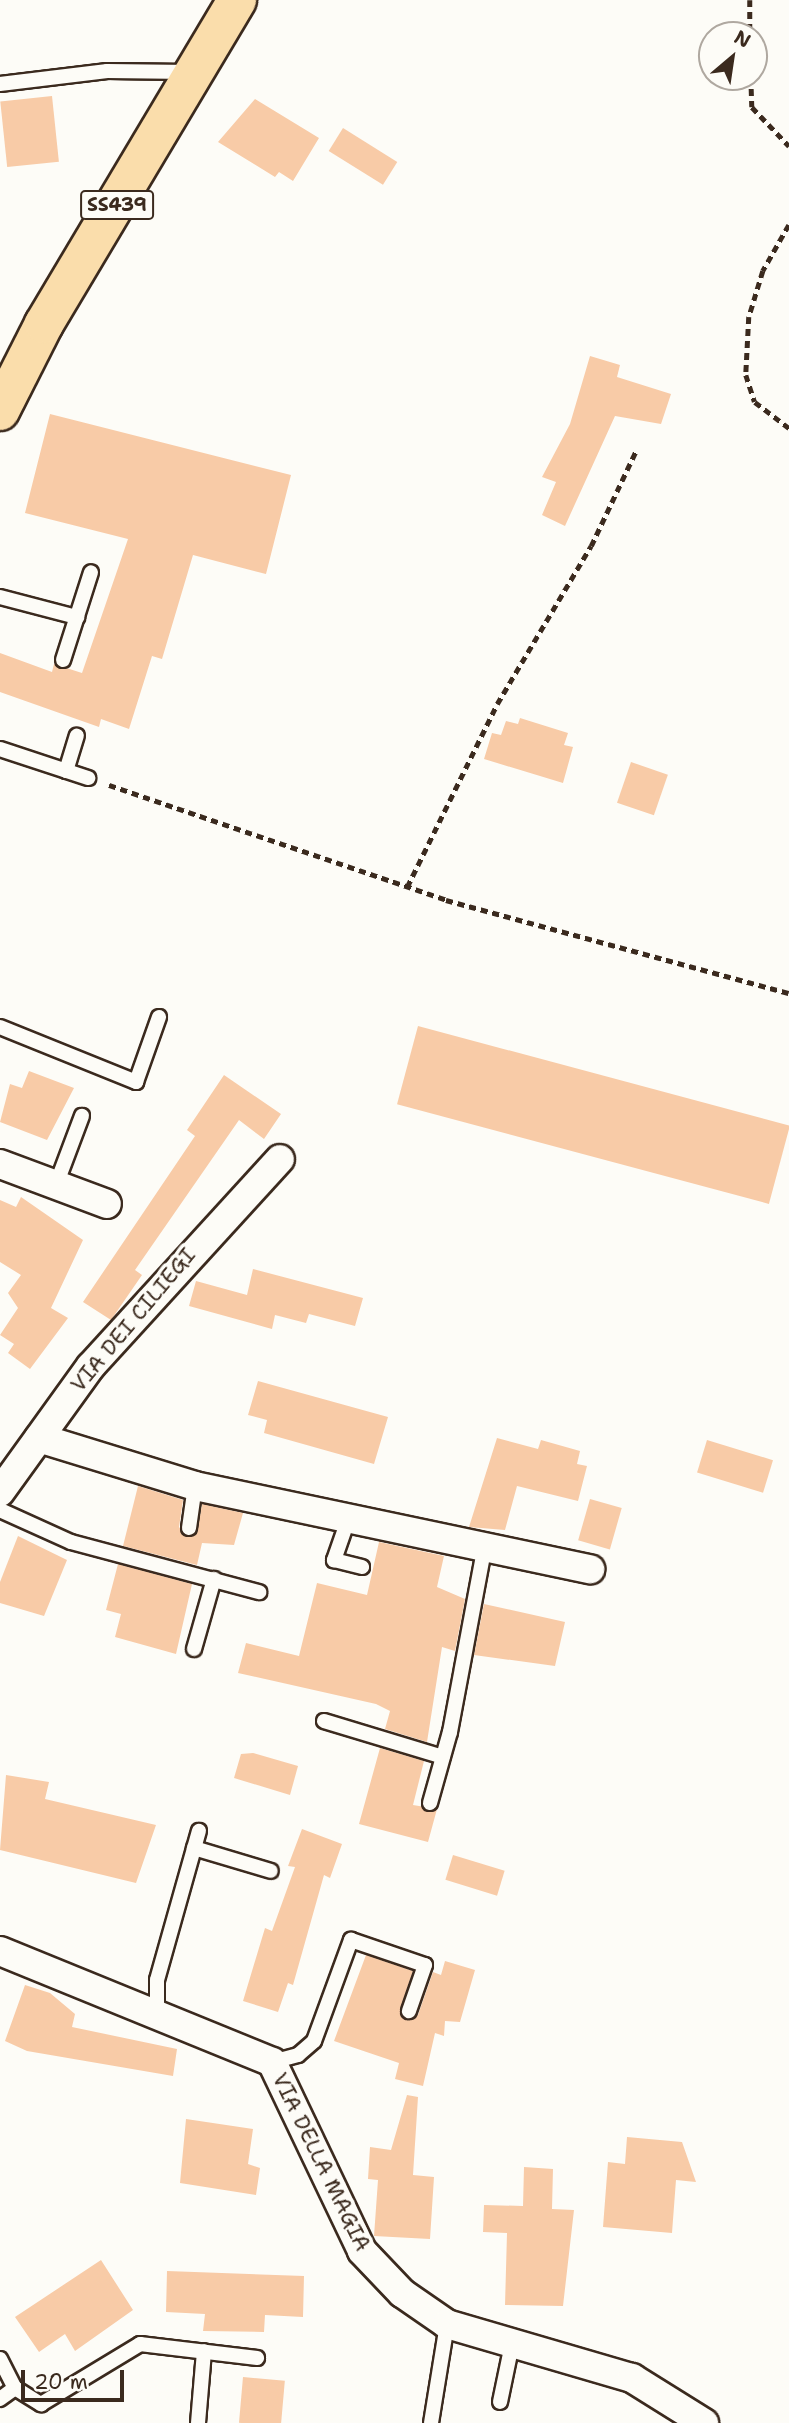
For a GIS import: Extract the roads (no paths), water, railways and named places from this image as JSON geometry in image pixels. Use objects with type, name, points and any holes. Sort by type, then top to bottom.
[{"type":"main road","name":"SS439","points":[[0,411],[44,324],[197,72],[237,0]]},
{"type":"street","name":"VIA DEI CILIEGI","points":[[0,1492],[90,1366],[280,1159]]},
{"type":"street","points":[[0,1164],[107,1204]]},
{"type":"street","points":[[39,1438],[195,1486],[349,1517],[484,1550],[590,1569]]},
{"type":"street","name":"VIA DELLA MAGIA","points":[[0,1951],[157,2011],[272,2062],[362,2251],[402,2294],[447,2324],[632,2378],[704,2423]]},
{"type":"lane","points":[[0,84],[107,71],[197,72]]},
{"type":"lane","points":[[63,660],[91,572]]},
{"type":"lane","points":[[0,597],[77,617]]},
{"type":"lane","points":[[66,771],[77,736]]},
{"type":"lane","points":[[0,749],[88,778]]},
{"type":"lane","points":[[0,1027],[136,1082],[159,1017]]},
{"type":"lane","points":[[56,1185],[82,1116]]},
{"type":"lane","points":[[189,1528],[195,1486]]},
{"type":"lane","points":[[0,1510],[71,1542],[259,1592]]},
{"type":"lane","points":[[349,1517],[334,1560],[362,1567]]},
{"type":"lane","points":[[430,1803],[443,1757],[484,1550]]},
{"type":"lane","points":[[194,1649],[214,1580]]},
{"type":"lane","points":[[324,1721],[443,1757]]},
{"type":"lane","points":[[157,2011],[157,1980],[199,1830]]},
{"type":"lane","points":[[194,1848],[271,1871]]},
{"type":"lane","points":[[272,2062],[298,2055],[314,2041],[351,1940],[425,1965],[410,2011]]},
{"type":"lane","points":[[431,2423],[447,2324]]},
{"type":"lane","points":[[0,2359],[15,2388],[41,2404],[140,2344],[257,2358]]},
{"type":"lane","points":[[500,2402],[512,2344]]},
{"type":"lane","points":[[198,2423],[204,2351]]},
{"type":"lane","points":[[0,2399],[15,2388]]}]
